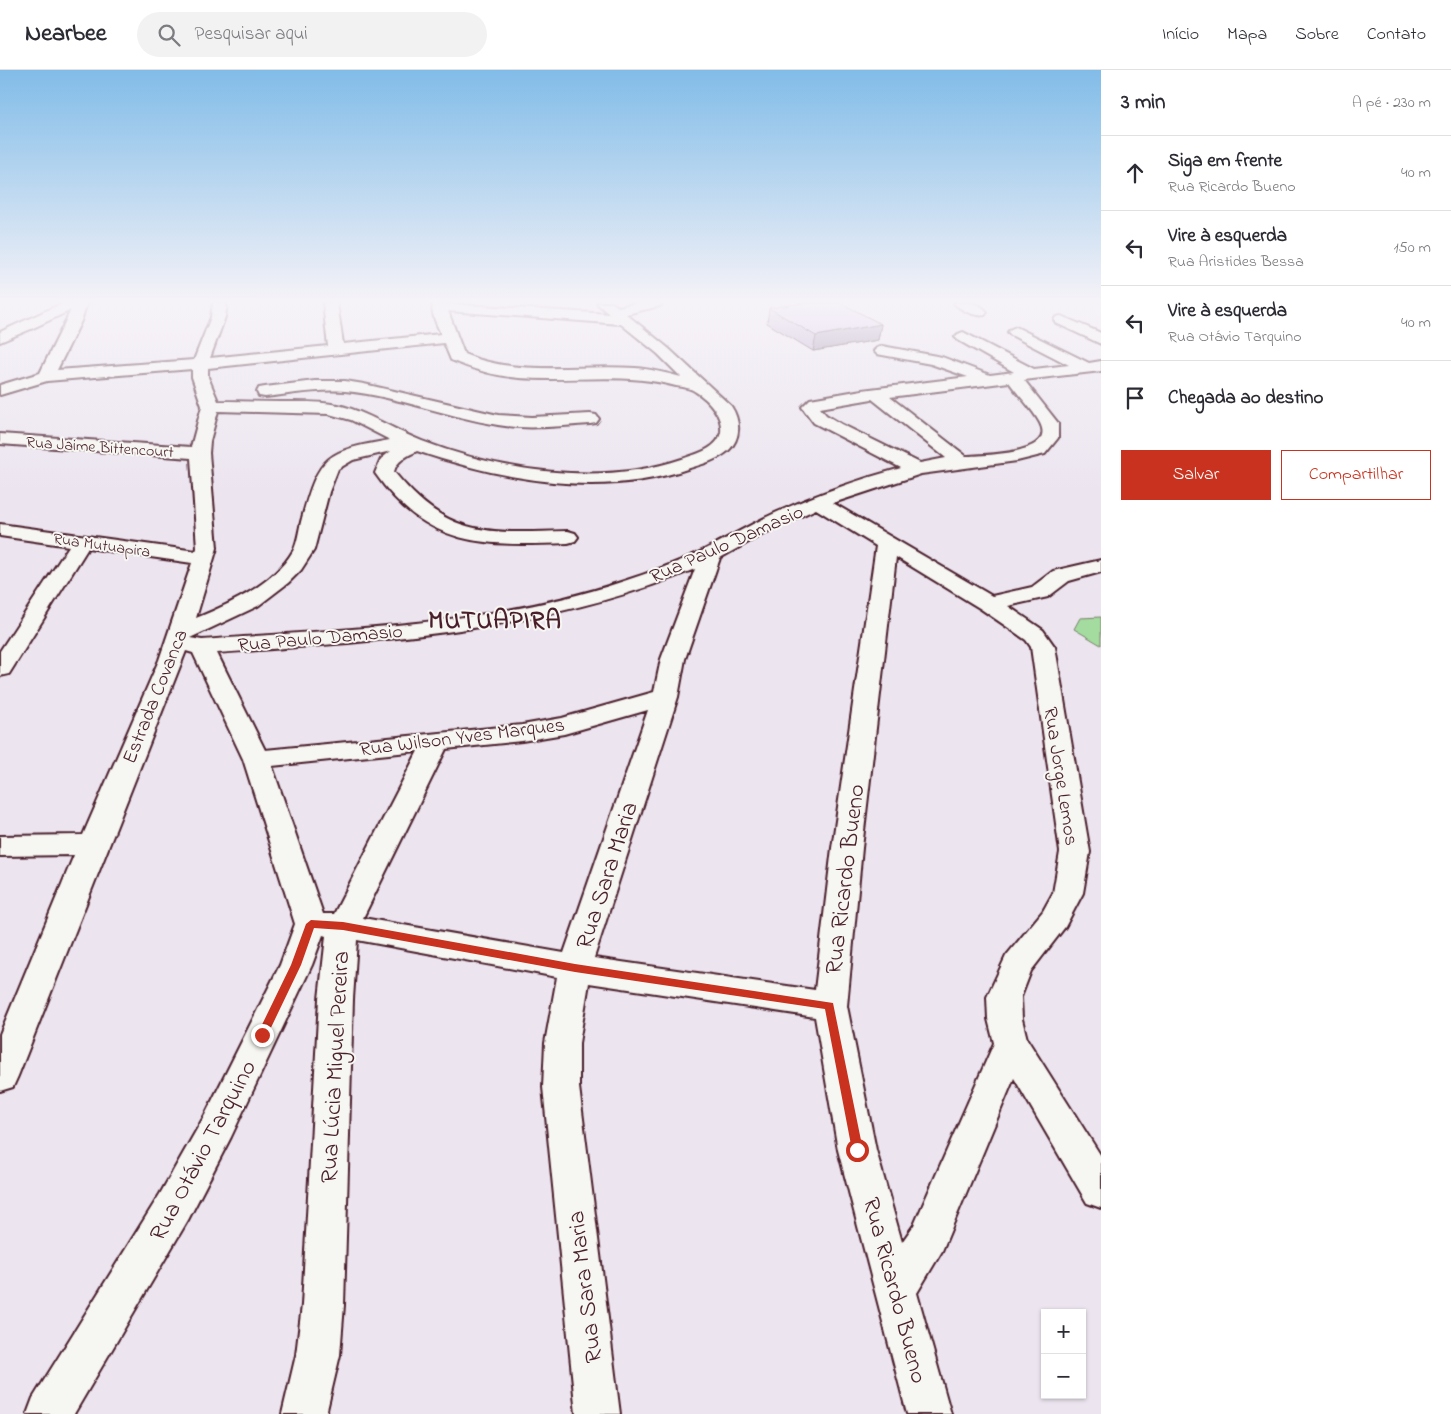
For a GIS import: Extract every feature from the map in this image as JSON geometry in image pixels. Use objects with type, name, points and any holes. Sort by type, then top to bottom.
[{"type":"street","points":[[46,376],[51,366]]},
{"type":"street","points":[[0,390],[46,376],[178,366]]},
{"type":"street","points":[[200,366],[200,377],[210,402]]},
{"type":"street","points":[[479,366],[488,370],[550,373],[636,373],[652,375],[703,388]]},
{"type":"street","points":[[210,402],[334,409],[368,420],[412,443],[462,461],[549,476],[630,477],[686,465],[714,453],[725,444],[731,433],[730,421],[725,410],[677,366]]},
{"type":"street","points":[[961,366],[1008,378]]},
{"type":"street","points":[[981,366],[1008,378]]},
{"type":"street","points":[[995,366],[1008,378]]},
{"type":"street","points":[[918,470],[820,419],[811,407],[816,403],[832,400],[1008,378],[1072,366]]},
{"type":"street","name":"Rua Paulo Damasio","points":[[186,641],[316,638],[480,621],[544,610],[652,578],[711,554],[762,526],[818,502],[918,470],[962,462],[1020,456],[1038,450],[1050,438],[1051,430],[1049,423],[1008,378]]},
{"type":"street","points":[[210,402],[310,387],[344,386],[500,420],[536,422],[590,419]]},
{"type":"street","points":[[877,394],[962,462]]},
{"type":"street","name":"Estrada Covanca","points":[[0,1076],[7,1038],[186,641],[207,548],[200,453],[210,402]]},
{"type":"street","name":"Rua Jaime Bittencourt","points":[[0,439],[200,453]]},
{"type":"street","points":[[412,443],[391,459],[384,468],[384,473],[412,506],[434,523],[470,535],[516,538],[568,537]]},
{"type":"street","points":[[412,443],[352,455],[339,459],[330,466],[324,478],[304,550],[289,570],[276,582],[215,620],[186,641],[256,759],[327,925],[575,968],[830,1006]]},
{"type":"street","name":"Rua Jorge Lemos","points":[[818,502],[989,604],[1035,635],[1043,647],[1075,852],[1068,893],[1054,918],[1017,965],[1004,997],[1004,1019],[1011,1043],[1101,1190]]},
{"type":"street","name":"Rua Mutuapira","points":[[0,530],[204,558]]},
{"type":"street","points":[[0,670],[82,542]]},
{"type":"street","name":"Rua Ricardo Bueno","points":[[887,544],[847,848],[830,1006],[857,1150],[929,1414]]},
{"type":"street","name":"Rua Sara Maria","points":[[598,1414],[561,1087],[562,1043],[575,968],[665,697],[674,659],[711,554]]},
{"type":"street","points":[[989,604],[1040,592],[1061,576],[1101,566]]},
{"type":"street","name":"Rua Wilson Yves Marques","points":[[256,759],[522,733],[564,726],[665,697]]},
{"type":"street","name":"Rua Lúcia Miguel Pereira","points":[[304,1414],[318,1355],[323,1305],[336,999],[327,925],[437,741]]},
{"type":"street","points":[[0,846],[94,844]]},
{"type":"street","name":"Rua Otávio Tarquino","points":[[49,1414],[174,1207],[218,1126],[296,965],[327,925]]},
{"type":"street","points":[[896,1290],[928,1238],[1011,1043]]},
{"type":"green space","points":[[1101,617],[1101,645],[1074,629],[1080,618]]},
{"type":"district","name":"MUTUAPIRA","points":[[495,619]]},
{"type":"route","points":[[262,1035],[296,965],[311,924],[343,926],[575,968],[830,1006],[857,1150]]}]
